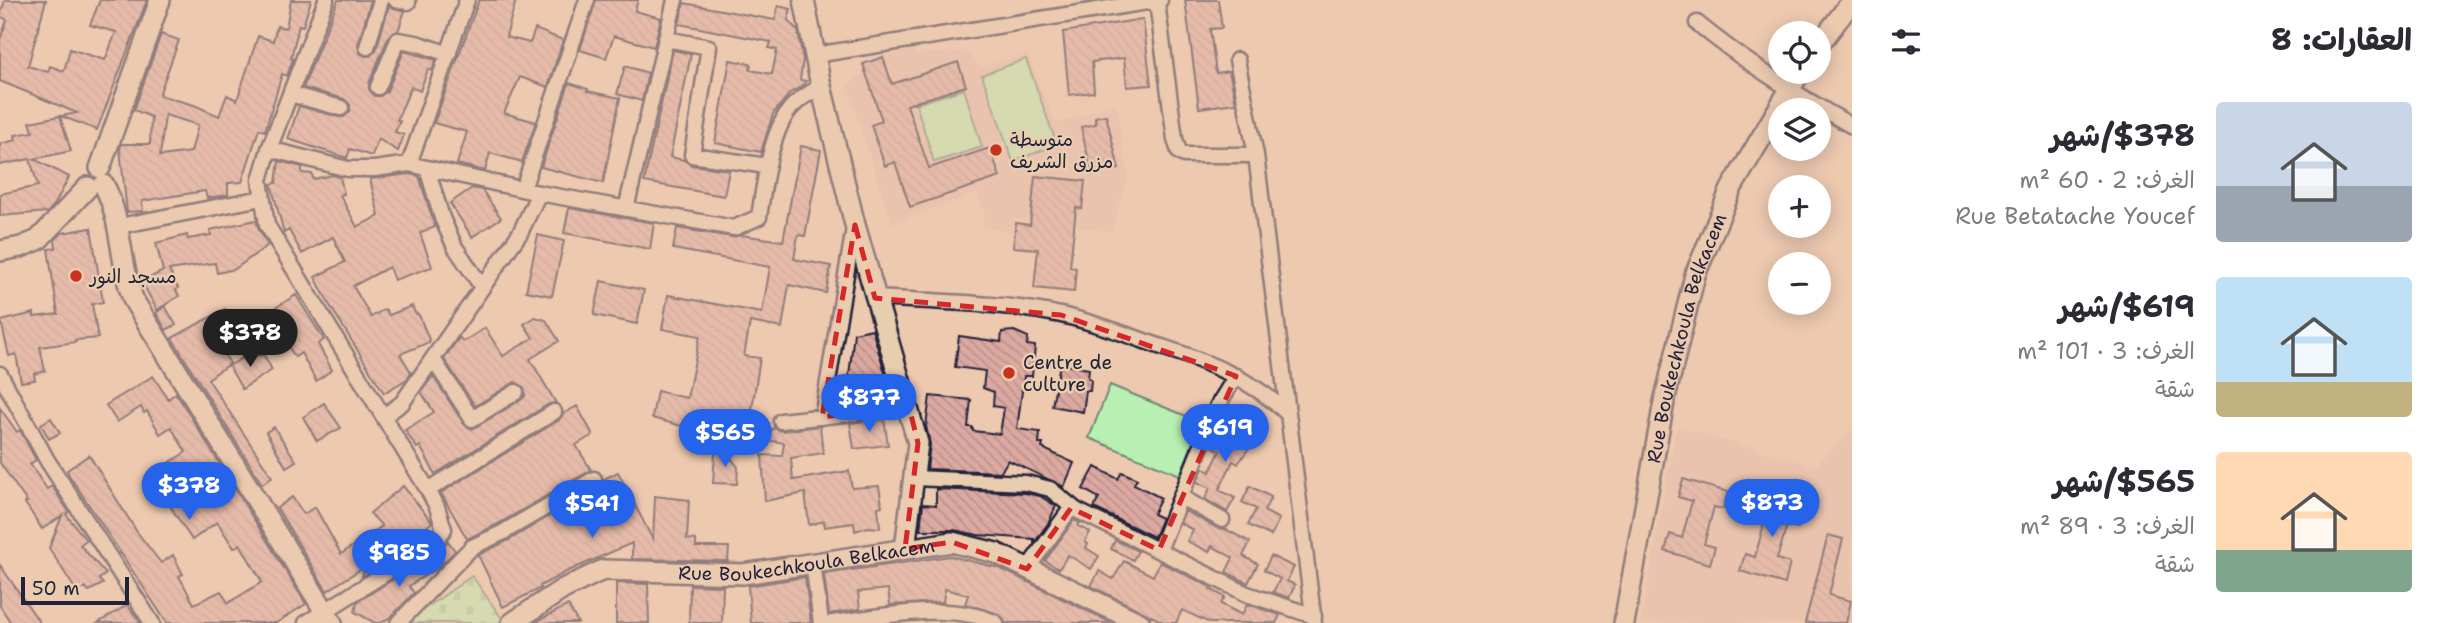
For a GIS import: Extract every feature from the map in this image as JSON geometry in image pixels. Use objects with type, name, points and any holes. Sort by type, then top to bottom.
[{"type":"street","points":[[0,251],[38,240],[97,180],[160,0]]},
{"type":"street","points":[[306,623],[328,617],[435,542],[444,529],[428,490],[267,225],[260,180],[269,149],[326,0]]},
{"type":"street","points":[[367,47],[381,0]]},
{"type":"street","points":[[409,164],[467,0]]},
{"type":"street","points":[[523,190],[587,0]]},
{"type":"street","points":[[626,209],[675,0]]},
{"type":"street","points":[[804,0],[821,86],[855,225],[918,443],[905,549]]},
{"type":"street","points":[[815,55],[1158,1],[1175,139],[1180,152],[1184,155],[1256,155]]},
{"type":"street","points":[[1831,29],[1852,1]]},
{"type":"street","points":[[1697,23],[1776,78],[1790,91],[1852,126]]},
{"type":"street","points":[[666,39],[709,47],[692,155],[767,166]]},
{"type":"street","points":[[378,87],[398,40],[449,54]]},
{"type":"street","points":[[914,478],[1026,483],[1050,489],[1072,507],[1247,594],[1314,619],[1256,155],[1237,60]]},
{"type":"street","name":"Rue Boukechkoula Belkacem","points":[[1624,623],[1664,402],[1696,275],[1731,189],[1794,84]]},
{"type":"street","points":[[269,149],[348,169],[375,169],[409,164],[523,190],[734,228],[759,217],[767,166],[782,122],[790,109],[821,86]]},
{"type":"street","points":[[290,94],[341,108]]},
{"type":"street","points":[[427,168],[442,218],[455,247],[482,287]]},
{"type":"street","points":[[97,180],[113,205],[134,301],[328,617]]},
{"type":"street","points":[[384,415],[402,403],[433,359],[520,233],[539,193]]},
{"type":"street","points":[[118,226],[262,198]]},
{"type":"street","points":[[822,416],[855,225]]},
{"type":"street","points":[[875,298],[982,305],[1061,315],[1197,359],[1236,376],[1271,397],[1288,414]]},
{"type":"street","points":[[433,359],[472,419],[516,392]]},
{"type":"street","points":[[0,374],[7,400],[152,623]]},
{"type":"street","points":[[1159,550],[1218,405],[1236,376]]},
{"type":"street","points":[[781,421],[909,407]]},
{"type":"street","points":[[428,490],[554,411]]},
{"type":"street","points":[[398,623],[472,547],[502,533],[594,479]]},
{"type":"street","points":[[1181,497],[1222,520]]},
{"type":"street","points":[[1027,569],[1072,507]]},
{"type":"street","name":"Rue Boukechkoula Belkacem","points":[[512,623],[563,589],[603,570],[743,574],[952,542],[996,553],[1140,623]]},
{"type":"street","points":[[813,563],[821,623]]},
{"type":"street","points":[[832,623],[913,613],[955,614],[986,618],[996,623]]},
{"type":"highlighted area","points":[[855,225],[875,298],[1061,315],[1236,376],[1159,550],[1071,508],[1027,569],[952,542],[905,549],[918,443],[909,407],[822,417]]},
{"type":"shaded area","name":"متوسطة مزرق الشريف","points":[[913,49],[916,54],[965,52],[981,67],[1027,55],[1056,124],[1116,104],[1128,176],[1111,231],[1013,218],[1011,232],[982,227],[985,213],[977,193],[892,223],[847,85],[862,75],[862,64]]},
{"type":"shaded area","points":[[1677,427],[1815,466],[1852,430],[1852,623],[1641,623]]},
{"type":"green space","points":[[1026,59],[1057,145],[1013,161],[982,75]]},
{"type":"green space","points":[[964,89],[982,147],[934,162],[916,104]]},
{"type":"green space","points":[[1110,385],[1201,422],[1180,475],[1089,438]]},
{"type":"green space","points":[[472,576],[503,620],[498,623],[413,623],[410,619]]},
{"type":"building","points":[[5,0],[46,0],[28,66],[48,72],[50,66],[64,71],[70,49],[105,60],[116,32],[90,25],[100,0],[147,0],[97,130],[61,116],[77,113],[0,81],[0,40],[7,20],[0,16]]},
{"type":"building","points":[[291,0],[311,0],[303,26],[299,25],[287,76],[282,74],[265,131],[259,129],[242,182],[228,183],[228,195],[207,198],[205,191],[142,201],[143,211],[127,212],[120,149],[121,144],[150,144],[151,117],[134,110],[161,34],[179,40],[159,95],[194,105],[219,116],[227,95],[237,100],[258,36],[273,41],[277,26],[286,28]],"holes":[[[165,115],[198,125],[191,152],[160,156]]]},
{"type":"building","points":[[338,0],[371,0],[358,45],[360,53],[365,56],[370,56],[376,50],[389,6],[405,11],[398,31],[389,36],[369,83],[369,89],[374,96],[380,96],[387,91],[404,51],[436,60],[432,71],[428,69],[420,91],[411,87],[397,120],[400,121],[395,132],[404,135],[398,151],[378,139],[372,156],[350,149],[347,158],[288,139],[299,106],[339,117],[344,117],[350,111],[350,105],[344,99],[303,88]]},
{"type":"building","points":[[479,0],[516,0],[506,37],[530,43],[535,29],[563,40],[548,87],[520,77],[504,113],[536,122],[522,162],[490,153],[485,171],[457,164],[467,132],[434,123]]},
{"type":"building","points":[[596,0],[638,0],[635,11],[661,18],[654,47],[614,36],[606,58],[580,50]]},
{"type":"building","points":[[1185,0],[1218,0],[1222,28],[1210,29],[1216,73],[1229,71],[1236,103],[1199,108]]},
{"type":"building","points":[[684,3],[775,20],[778,6],[791,9],[788,20],[798,31],[803,60],[800,80],[806,81],[790,93],[773,114],[761,152],[715,143],[730,60],[751,64],[750,70],[772,74],[777,50],[769,48],[771,42],[679,24]]},
{"type":"building","points":[[1143,19],[1151,85],[1127,87],[1124,58],[1092,62],[1094,92],[1069,95],[1063,32]]},
{"type":"building","points":[[673,50],[691,54],[670,157],[684,160],[691,165],[729,170],[724,196],[644,182]]},
{"type":"building","points":[[883,57],[892,84],[958,62],[966,86],[907,105],[929,168],[990,148],[1000,177],[910,207],[895,162],[885,166],[871,125],[882,121],[863,64]]},
{"type":"building","points":[[625,66],[648,73],[642,101],[617,94]]},
{"type":"building","points":[[569,83],[588,89],[587,91],[620,98],[603,183],[541,167]]},
{"type":"building","points":[[1106,115],[1119,169],[1092,175],[1081,127],[1096,124],[1095,117]]},
{"type":"building","points":[[60,116],[71,151],[34,159],[69,177],[55,204],[48,212],[0,216],[0,194],[38,186],[30,159],[0,165],[0,144],[16,140],[15,135],[33,132],[30,122]]},
{"type":"building","points":[[801,146],[821,150],[805,236],[798,235],[794,259],[831,266],[826,293],[789,285],[782,328],[750,322],[744,356],[760,358],[749,428],[735,435],[652,418],[657,391],[687,398],[700,336],[662,329],[668,295],[762,313],[770,267],[673,249],[677,228],[732,237],[741,235],[783,241]]},
{"type":"building","points":[[279,161],[302,167],[302,173],[312,174],[313,179],[333,175],[340,177],[344,194],[340,195],[357,227],[379,216],[370,179],[409,174],[419,176],[435,227],[420,233],[432,267],[394,280],[389,267],[353,286],[371,317],[385,309],[389,315],[412,306],[419,315],[430,342],[400,354],[411,372],[407,379],[384,393],[315,277],[345,262],[333,237],[302,254],[289,230],[284,233],[271,184],[276,183]]},
{"type":"building","points":[[1035,176],[1085,181],[1082,209],[1076,208],[1070,267],[1076,268],[1074,292],[1034,288],[1038,249],[1013,247],[1016,223],[1030,225]]},
{"type":"building","points":[[472,188],[482,190],[501,218],[472,237],[450,203]]},
{"type":"building","points":[[569,208],[654,223],[650,249],[564,233]]},
{"type":"building","points":[[256,220],[268,245],[235,269],[217,273],[215,263],[169,270],[179,296],[157,310],[142,282],[163,271],[156,243],[187,235],[188,239],[211,235],[210,230]]},
{"type":"building","points":[[91,228],[103,302],[92,304],[98,338],[40,347],[45,371],[34,374],[35,380],[21,382],[16,354],[9,356],[1,321],[34,313],[34,317],[58,314],[48,249],[56,248],[55,240],[62,233]]},
{"type":"building","points":[[538,235],[564,241],[552,296],[526,291]]},
{"type":"building","points":[[601,281],[644,290],[637,324],[594,315]]},
{"type":"building","points":[[296,295],[324,340],[318,344],[332,370],[316,381],[301,353],[295,357],[267,313]]},
{"type":"building","points":[[165,306],[176,325],[166,330],[156,313]]},
{"type":"building","points":[[225,309],[236,327],[213,340],[230,363],[208,379],[272,477],[262,484],[172,338]]},
{"type":"building","points":[[535,317],[546,320],[559,341],[530,359],[556,403],[549,404],[435,474],[420,446],[417,448],[405,430],[434,412],[421,392],[433,376],[464,424],[472,429],[521,400],[525,396],[524,388],[515,382],[475,406],[444,359],[458,339],[463,342],[485,328],[503,356],[533,338],[524,324]]},
{"type":"building","points":[[872,329],[890,389],[847,393],[854,333]]},
{"type":"building","points":[[1014,331],[1028,337],[1027,345],[1035,346],[1032,376],[1024,376],[1017,429],[1040,432],[1039,444],[1043,444],[1042,448],[1074,463],[1064,487],[1008,460],[1001,472],[927,469],[930,444],[926,426],[930,396],[971,400],[968,427],[972,427],[973,431],[1000,434],[1004,408],[993,406],[994,392],[983,388],[985,371],[955,367],[959,336],[1001,342],[1002,332]]},
{"type":"building","points":[[255,350],[258,356],[264,355],[272,370],[242,389],[229,366]]},
{"type":"building","points":[[1060,364],[1089,369],[1090,391],[1086,391],[1083,412],[1052,406]]},
{"type":"building","points":[[153,376],[168,399],[176,393],[306,604],[276,623],[167,623],[69,475],[67,470],[89,455],[137,532],[161,563],[173,555],[183,574],[179,576],[194,604],[221,591],[228,603],[262,582],[240,544],[234,548],[217,522],[192,540],[150,475],[186,452],[171,427],[160,434],[147,411],[144,413],[141,407],[117,422],[106,405]]},
{"type":"building","points":[[324,403],[341,428],[317,441],[303,417]]},
{"type":"building","points":[[577,406],[593,435],[576,445],[591,470],[467,539],[441,493]]},
{"type":"building","points":[[0,408],[17,432],[20,430],[36,460],[30,464],[47,489],[52,486],[69,512],[66,514],[86,540],[80,545],[106,574],[99,579],[103,584],[89,591],[85,587],[77,592],[49,548],[62,516],[42,529],[0,463]]},
{"type":"building","points":[[51,418],[60,433],[49,439],[41,424]]},
{"type":"building","points":[[884,419],[888,445],[854,449],[850,423]]},
{"type":"building","points":[[1231,421],[1255,439],[1238,464],[1233,461],[1219,490],[1235,498],[1227,512],[1205,499],[1210,488],[1197,482],[1203,468],[1210,472],[1220,451],[1212,446]]},
{"type":"building","points":[[820,426],[823,453],[791,458],[793,480],[849,471],[852,488],[879,486],[882,506],[878,507],[880,528],[868,527],[855,531],[854,523],[825,527],[824,521],[809,525],[805,493],[765,501],[762,455],[782,456],[784,443],[760,439],[774,428],[782,431]]},
{"type":"building","points":[[274,427],[296,461],[286,467],[266,432]]},
{"type":"building","points":[[715,452],[727,453],[738,467],[737,484],[713,483]]},
{"type":"building","points":[[1095,467],[1118,479],[1122,472],[1137,479],[1134,484],[1161,498],[1153,514],[1162,518],[1154,537],[1094,508],[1099,498],[1083,489]]},
{"type":"building","points":[[618,472],[653,540],[655,496],[689,500],[687,539],[696,540],[696,547],[729,547],[728,561],[632,559],[632,543],[566,572],[503,607],[478,555],[599,487],[604,479]]},
{"type":"building","points":[[1683,479],[1728,492],[1723,509],[1714,507],[1704,544],[1715,547],[1710,564],[1665,551],[1670,534],[1682,538],[1692,501],[1678,497]]},
{"type":"building","points":[[403,486],[432,522],[403,551],[362,577],[364,567],[327,591],[277,508],[292,497],[304,514],[315,507],[341,554],[382,526],[370,513]]},
{"type":"building","points":[[1250,486],[1271,497],[1264,511],[1279,519],[1271,536],[1248,525],[1256,509],[1242,502]]},
{"type":"building","points":[[936,489],[1025,493],[1040,496],[1056,506],[1049,522],[1034,543],[1034,539],[978,535],[954,530],[920,530],[923,504],[936,505]]},
{"type":"building","points":[[1757,496],[1803,508],[1798,528],[1787,525],[1777,559],[1790,563],[1785,584],[1740,571],[1745,554],[1755,557],[1765,520],[1752,516]]},
{"type":"building","points":[[1185,511],[1250,542],[1243,556],[1258,564],[1248,583],[1226,572],[1233,558],[1212,546],[1209,552],[1187,541],[1193,530],[1180,523]]},
{"type":"building","points":[[1074,520],[1080,523],[1078,526],[1090,532],[1085,542],[1088,544],[1086,548],[1099,556],[1091,569],[1068,555],[1059,569],[1045,561]]},
{"type":"building","points":[[1828,535],[1843,539],[1829,595],[1851,601],[1846,623],[1805,623]]},
{"type":"building","points":[[1115,540],[1138,551],[1133,560],[1111,549]]},
{"type":"building","points":[[448,541],[455,551],[441,565],[409,586],[414,593],[392,616],[381,623],[375,623],[355,612],[357,602],[440,550]]},
{"type":"building","points":[[950,556],[999,568],[1112,623],[1005,623],[999,614],[965,604],[968,595],[945,589],[943,602],[890,605],[888,589],[858,592],[860,609],[829,614],[824,574]]},
{"type":"building","points":[[1271,556],[1294,567],[1287,581],[1295,585],[1289,598],[1273,592],[1280,579],[1264,570]]},
{"type":"building","points":[[1124,561],[1153,576],[1160,562],[1211,587],[1210,589],[1225,597],[1221,604],[1242,615],[1247,604],[1280,615],[1276,623],[1210,623],[1182,610],[1176,623],[1165,623],[1091,586],[1099,571],[1113,579]]},
{"type":"building","points":[[0,565],[40,623],[11,623],[0,606]]},
{"type":"building","points":[[805,577],[811,623],[751,623],[748,586]]},
{"type":"building","points":[[616,583],[648,584],[649,623],[616,623]]},
{"type":"building","points":[[690,585],[723,586],[722,623],[689,623]]},
{"type":"building","points":[[127,605],[141,623],[98,623]]},
{"type":"building","points":[[568,605],[578,623],[534,623]]},
{"type":"place","name":"متوسطة مزرق الشريف","points":[[996,150]]},
{"type":"place","name":"مسجد النور","points":[[76,276]]},
{"type":"place","name":"Centre de culture","points":[[1009,373]]}]
